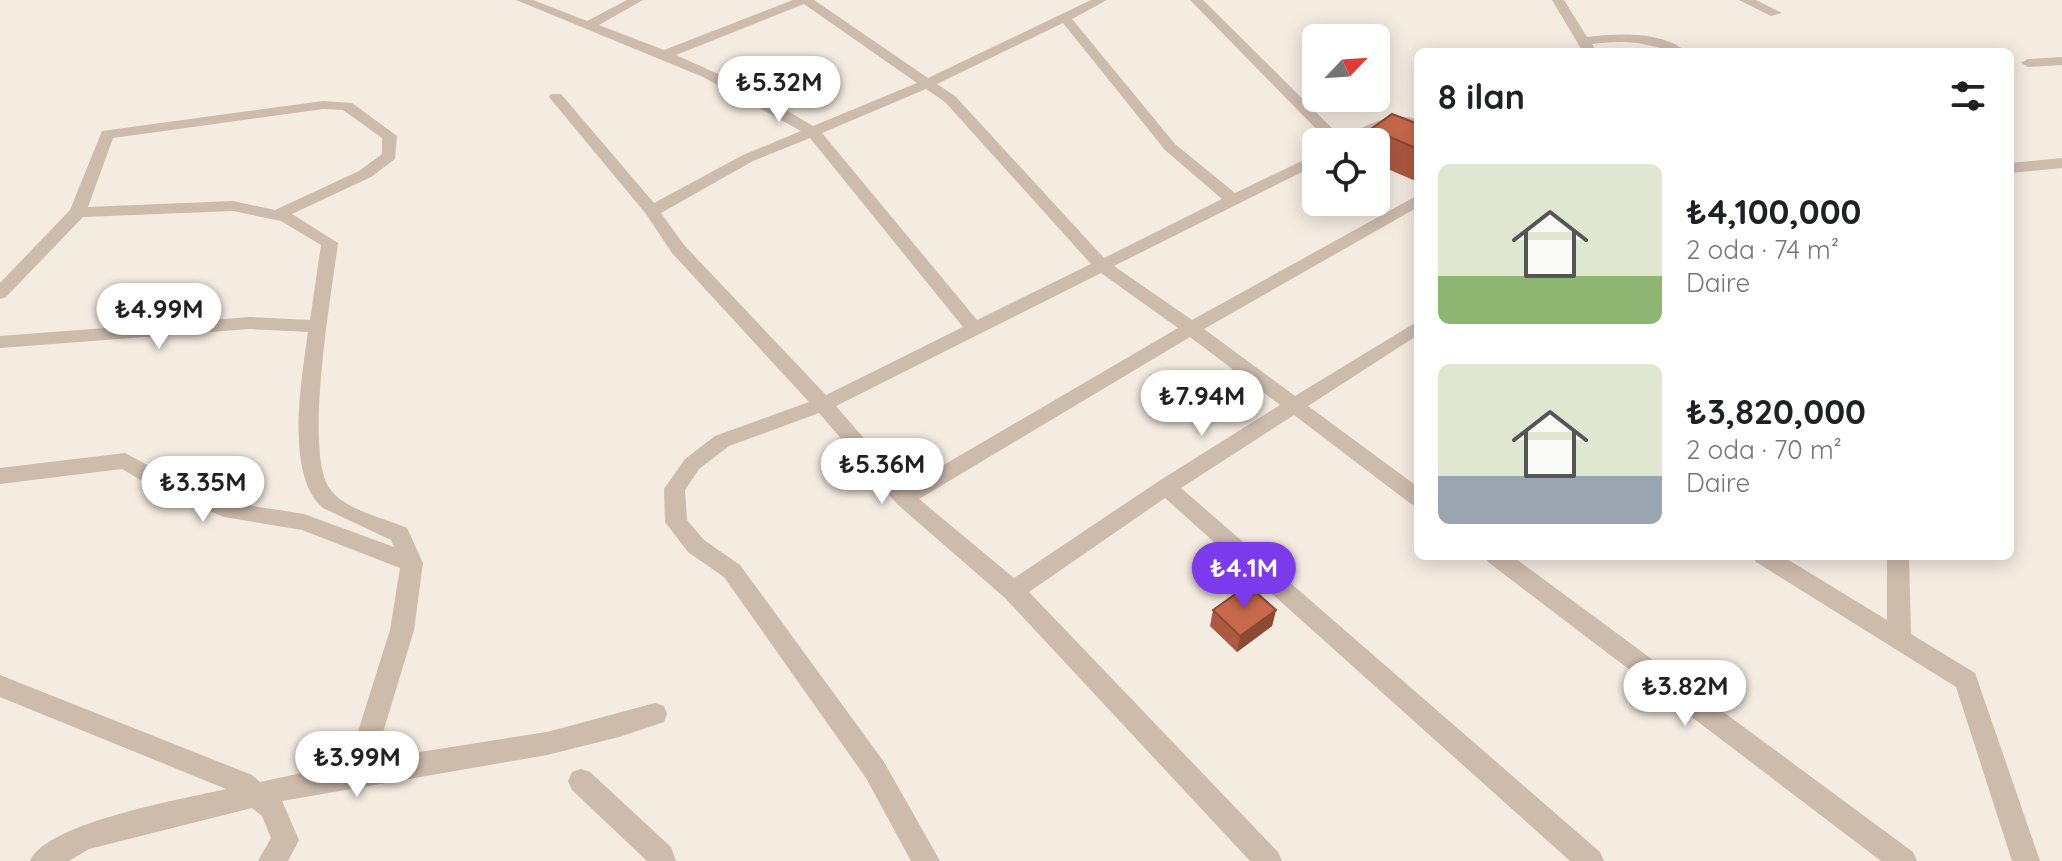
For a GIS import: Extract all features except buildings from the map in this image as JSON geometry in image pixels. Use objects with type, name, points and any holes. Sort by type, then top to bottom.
[{"type":"street","points":[[522,0],[664,55],[791,117],[813,132],[974,328]]},
{"type":"street","points":[[589,25],[637,0]]},
{"type":"street","points":[[664,55],[805,0],[928,83],[968,116],[1102,266],[1191,328],[1414,495]]},
{"type":"street","points":[[652,211],[748,158],[928,83],[1101,0]]},
{"type":"street","points":[[1196,0],[1324,128]]},
{"type":"street","points":[[1558,0],[1587,46],[1627,37],[1670,48]]},
{"type":"street","points":[[1745,0],[1776,13]]},
{"type":"street","points":[[1065,18],[1170,147],[1233,200]]},
{"type":"street","points":[[2028,63],[2062,61]]},
{"type":"street","points":[[556,97],[652,211],[678,249],[823,404],[904,498],[1013,591],[1268,861]]},
{"type":"street","points":[[0,293],[78,212],[107,134],[323,105],[347,106],[390,136],[390,156],[365,174],[277,215]]},
{"type":"street","points":[[1375,128],[1389,121],[1414,123]]},
{"type":"street","points":[[2014,168],[2062,163]]},
{"type":"street","points":[[926,861],[875,770],[732,571],[696,546],[676,522],[674,489],[692,464],[722,441],[823,404],[1302,166]]},
{"type":"street","points":[[904,498],[1191,328],[1414,202]]},
{"type":"street","points":[[78,212],[233,206],[286,217],[330,243],[313,365],[310,471],[321,495],[358,517],[399,534],[412,563],[402,630],[358,774]]},
{"type":"street","points":[[0,342],[250,323],[318,326]]},
{"type":"street","points":[[1013,591],[1166,487],[1414,335]]},
{"type":"street","points":[[0,476],[125,461],[163,483],[232,511],[304,522],[412,563]]},
{"type":"street","points":[[1166,487],[1590,861]]},
{"type":"street","points":[[1501,560],[1903,861]]},
{"type":"street","points":[[1771,560],[1966,680],[2026,861]]},
{"type":"street","points":[[1898,560],[1899,639]]},
{"type":"street","points":[[0,686],[243,784],[271,807],[286,840],[272,861]]},
{"type":"street","points":[[44,861],[83,837],[358,774],[569,741],[655,714]]},
{"type":"street","points":[[581,781],[661,856],[662,861]]}]
